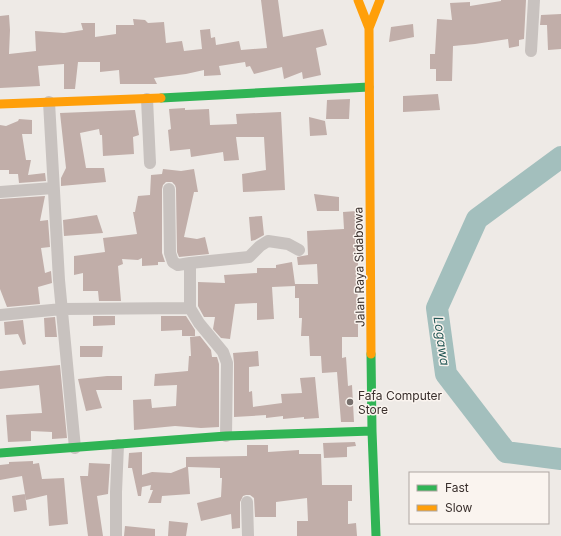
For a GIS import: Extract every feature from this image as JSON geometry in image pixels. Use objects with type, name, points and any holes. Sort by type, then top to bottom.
[{"type":"main road","points":[[358,0],[369,28]]},
{"type":"main road","name":"Jalan Raya Sidabowa","points":[[376,536],[372,431],[369,28],[380,0]]},
{"type":"main road","points":[[0,104],[369,87]]},
{"type":"main road","points":[[0,453],[226,436],[372,431]]},
{"type":"street","points":[[531,50],[534,0]]},
{"type":"street","points":[[147,98],[150,162]]},
{"type":"street","points":[[49,102],[53,188],[62,309],[75,448]]},
{"type":"street","points":[[0,192],[53,188]]},
{"type":"street","points":[[169,189],[170,253],[171,260],[178,265],[249,257],[260,246],[268,241],[288,244],[299,250]]},
{"type":"street","points":[[190,264],[190,308],[199,323],[224,352],[227,363],[226,436]]},
{"type":"street","points":[[0,316],[62,309],[190,308]]},
{"type":"street","points":[[116,536],[118,445]]},
{"type":"street","points":[[247,502],[248,536]]},
{"type":"building","points":[[261,0],[278,0],[283,37],[323,29],[327,45],[316,48],[321,75],[303,79],[302,72],[284,79],[282,67],[254,74],[250,66],[246,67],[245,62],[219,66],[221,75],[204,76],[204,70],[154,78],[157,84],[120,84],[119,70],[100,72],[100,62],[78,62],[75,89],[64,89],[64,64],[38,66],[40,86],[0,88],[0,16],[9,15],[9,54],[36,51],[35,31],[64,33],[83,30],[81,23],[95,23],[95,37],[116,34],[116,25],[134,25],[133,19],[145,20],[148,23],[164,22],[166,43],[182,41],[184,51],[202,49],[200,30],[210,29],[211,38],[215,37],[216,45],[239,41],[241,50],[267,48]]},
{"type":"building","points":[[501,0],[526,0],[524,39],[519,40],[519,46],[509,48],[508,39],[453,46],[452,81],[436,81],[436,69],[430,69],[430,54],[435,54],[437,19],[452,20],[450,3],[470,2],[470,6]]},
{"type":"building","points":[[561,14],[561,49],[548,50],[547,25],[540,25],[541,15]]},
{"type":"building","points":[[413,24],[414,37],[389,42],[391,27]]},
{"type":"building","points":[[438,94],[440,110],[403,112],[403,96]]},
{"type":"building","points":[[350,99],[349,119],[326,119],[327,100]]},
{"type":"building","points":[[185,108],[185,110],[209,109],[210,125],[237,124],[236,114],[281,112],[285,190],[243,192],[242,174],[266,170],[264,137],[236,137],[239,160],[224,161],[223,152],[191,157],[190,149],[170,151],[168,130],[171,129],[169,109]]},
{"type":"building","points":[[135,110],[139,135],[133,137],[134,154],[103,156],[102,135],[100,135],[99,129],[80,133],[86,168],[104,168],[106,182],[61,186],[61,178],[66,168],[60,113]]},
{"type":"building","points":[[309,117],[325,121],[327,135],[310,136]]},
{"type":"building","points":[[19,119],[32,120],[32,134],[22,134],[26,160],[31,160],[28,175],[45,173],[46,181],[19,183],[18,174],[9,174],[9,170],[0,170],[0,125],[6,126],[18,121]]},
{"type":"building","points":[[163,169],[181,171],[194,169],[198,192],[194,192],[184,237],[197,239],[205,237],[209,254],[179,257],[177,252],[176,188],[172,182],[166,182],[162,189],[162,253],[165,262],[158,262],[158,265],[142,266],[142,258],[138,260],[122,259],[123,264],[118,266],[121,301],[99,301],[98,291],[83,291],[83,273],[74,275],[74,256],[105,252],[103,238],[137,234],[133,212],[135,212],[138,196],[150,195],[151,175],[162,174]]},
{"type":"building","points":[[314,194],[339,197],[339,211],[317,211]]},
{"type":"building","points":[[45,196],[40,221],[48,220],[50,247],[41,248],[45,273],[51,271],[52,283],[38,287],[40,304],[7,307],[0,289],[0,199]]},
{"type":"building","points":[[357,211],[358,266],[356,267],[358,337],[342,337],[342,358],[346,357],[348,386],[352,385],[354,422],[341,422],[337,372],[322,373],[321,356],[310,356],[309,336],[301,336],[302,318],[299,318],[299,298],[295,298],[295,286],[272,287],[274,319],[257,320],[257,303],[235,304],[230,339],[221,338],[213,329],[215,317],[204,317],[198,306],[198,282],[225,283],[224,275],[257,273],[257,268],[276,268],[276,265],[292,262],[295,284],[318,284],[317,264],[298,265],[297,257],[308,255],[307,231],[344,229],[343,212]]},
{"type":"building","points":[[97,215],[103,233],[64,236],[63,220]]},
{"type":"building","points":[[262,216],[264,235],[251,241],[249,217]]},
{"type":"building","points":[[93,316],[115,316],[115,325],[93,326]]},
{"type":"building","points":[[161,316],[186,316],[195,330],[195,336],[182,336],[182,330],[161,331]]},
{"type":"building","points":[[55,317],[57,337],[45,337],[44,318]]},
{"type":"building","points":[[23,320],[26,344],[23,345],[18,334],[5,335],[4,322]]},
{"type":"building","points":[[200,336],[211,350],[212,357],[217,357],[219,364],[219,427],[201,428],[175,426],[134,430],[133,400],[151,399],[152,408],[176,406],[177,385],[154,386],[155,374],[188,371],[189,356],[191,356],[190,337]]},
{"type":"building","points":[[80,346],[103,346],[102,357],[80,357]]},
{"type":"building","points":[[258,351],[259,366],[249,367],[249,392],[252,391],[253,407],[282,403],[281,394],[302,393],[300,378],[315,377],[319,418],[304,419],[304,417],[283,419],[283,416],[266,418],[266,415],[234,417],[233,353]]},
{"type":"building","points":[[60,365],[67,438],[52,439],[52,432],[31,431],[31,441],[8,442],[6,415],[42,413],[39,385],[0,389],[0,371]]},
{"type":"building","points":[[122,376],[122,390],[96,390],[102,408],[86,411],[78,379]]},
{"type":"building","points":[[355,442],[356,446],[347,447],[347,457],[324,458],[323,443]]},
{"type":"building","points":[[247,445],[268,445],[268,452],[299,450],[299,454],[321,454],[322,485],[352,485],[352,501],[348,501],[348,524],[356,523],[357,536],[297,536],[297,521],[308,521],[307,498],[276,502],[276,517],[255,517],[254,498],[250,495],[246,495],[243,496],[240,502],[240,528],[232,529],[231,514],[201,521],[197,503],[221,497],[222,478],[220,478],[220,468],[188,467],[190,494],[162,496],[161,503],[148,503],[153,490],[150,490],[151,485],[142,487],[141,496],[138,496],[132,468],[128,468],[129,453],[142,452],[142,475],[152,472],[171,473],[186,467],[186,457],[247,456]]},
{"type":"building","points":[[33,461],[33,464],[39,463],[42,479],[64,478],[68,524],[49,526],[47,495],[26,500],[22,476],[0,480],[0,465],[9,464],[9,462]]},
{"type":"building","points":[[89,463],[110,464],[108,494],[97,496],[103,536],[88,536],[80,476],[88,476]]},
{"type":"building","points":[[25,494],[27,510],[14,512],[12,496]]},
{"type":"building","points":[[169,521],[188,523],[186,536],[168,536]]},
{"type":"building","points":[[125,526],[155,529],[155,536],[124,536]]},
{"type":"waterway","name":"Logawa","points":[[561,157],[477,219],[437,308],[446,374],[506,452],[561,459]]},
{"type":"traffic: fast","points":[[161,98],[369,87]]},
{"type":"traffic: fast","points":[[371,354],[376,536]]},
{"type":"traffic: fast","points":[[0,453],[226,436],[372,431]]},
{"type":"traffic: slow","points":[[358,0],[369,28]]},
{"type":"traffic: slow","points":[[371,354],[369,28],[380,0]]},
{"type":"traffic: slow","points":[[0,104],[161,98]]},
{"type":"place","name":"Fafa Computer Store","points":[[350,402]]}]
